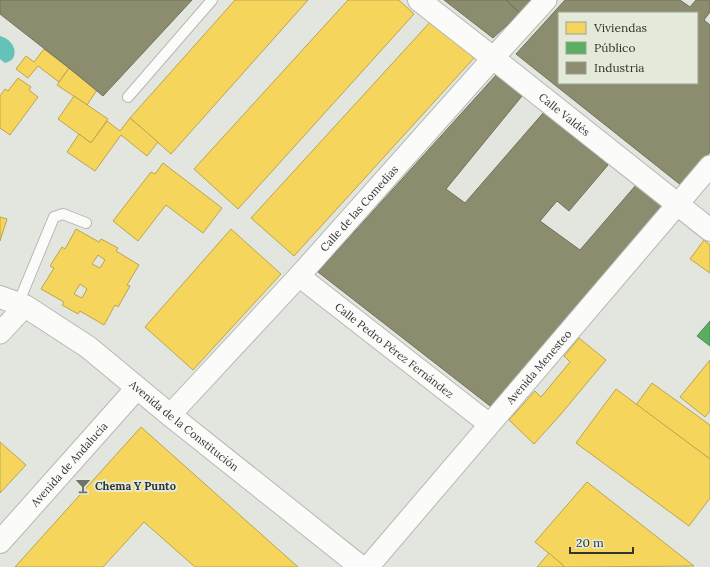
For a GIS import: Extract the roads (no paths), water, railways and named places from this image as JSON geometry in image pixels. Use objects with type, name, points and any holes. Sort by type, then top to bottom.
[{"type":"street","name":"Calle Valdés","points":[[419,0],[677,205],[708,225]]},
{"type":"street","name":"Calle de las Comedias","points":[[170,415],[299,276],[546,0]]},
{"type":"street","name":"Avenida Menesteo","points":[[368,567],[710,166]]},
{"type":"street","name":"Calle Pedro Pérez Fernández","points":[[299,276],[489,424]]},
{"type":"street","points":[[0,333],[14,302]]},
{"type":"street","name":"Avenida de la Constitución","points":[[14,302],[88,347],[170,415],[361,567]]},
{"type":"street","name":"Avenida de Andalucía","points":[[0,542],[138,388]]},
{"type":"lane","points":[[128,97],[212,0]]},
{"type":"lane","points":[[14,302],[54,217],[63,214],[86,223]]},
{"type":"water","points":[[0,36],[9,40],[13,46],[15,52],[13,58],[9,62],[5,63],[0,59]]},
{"type":"place","name":"Chema Y Punto","points":[[83,486]]}]
